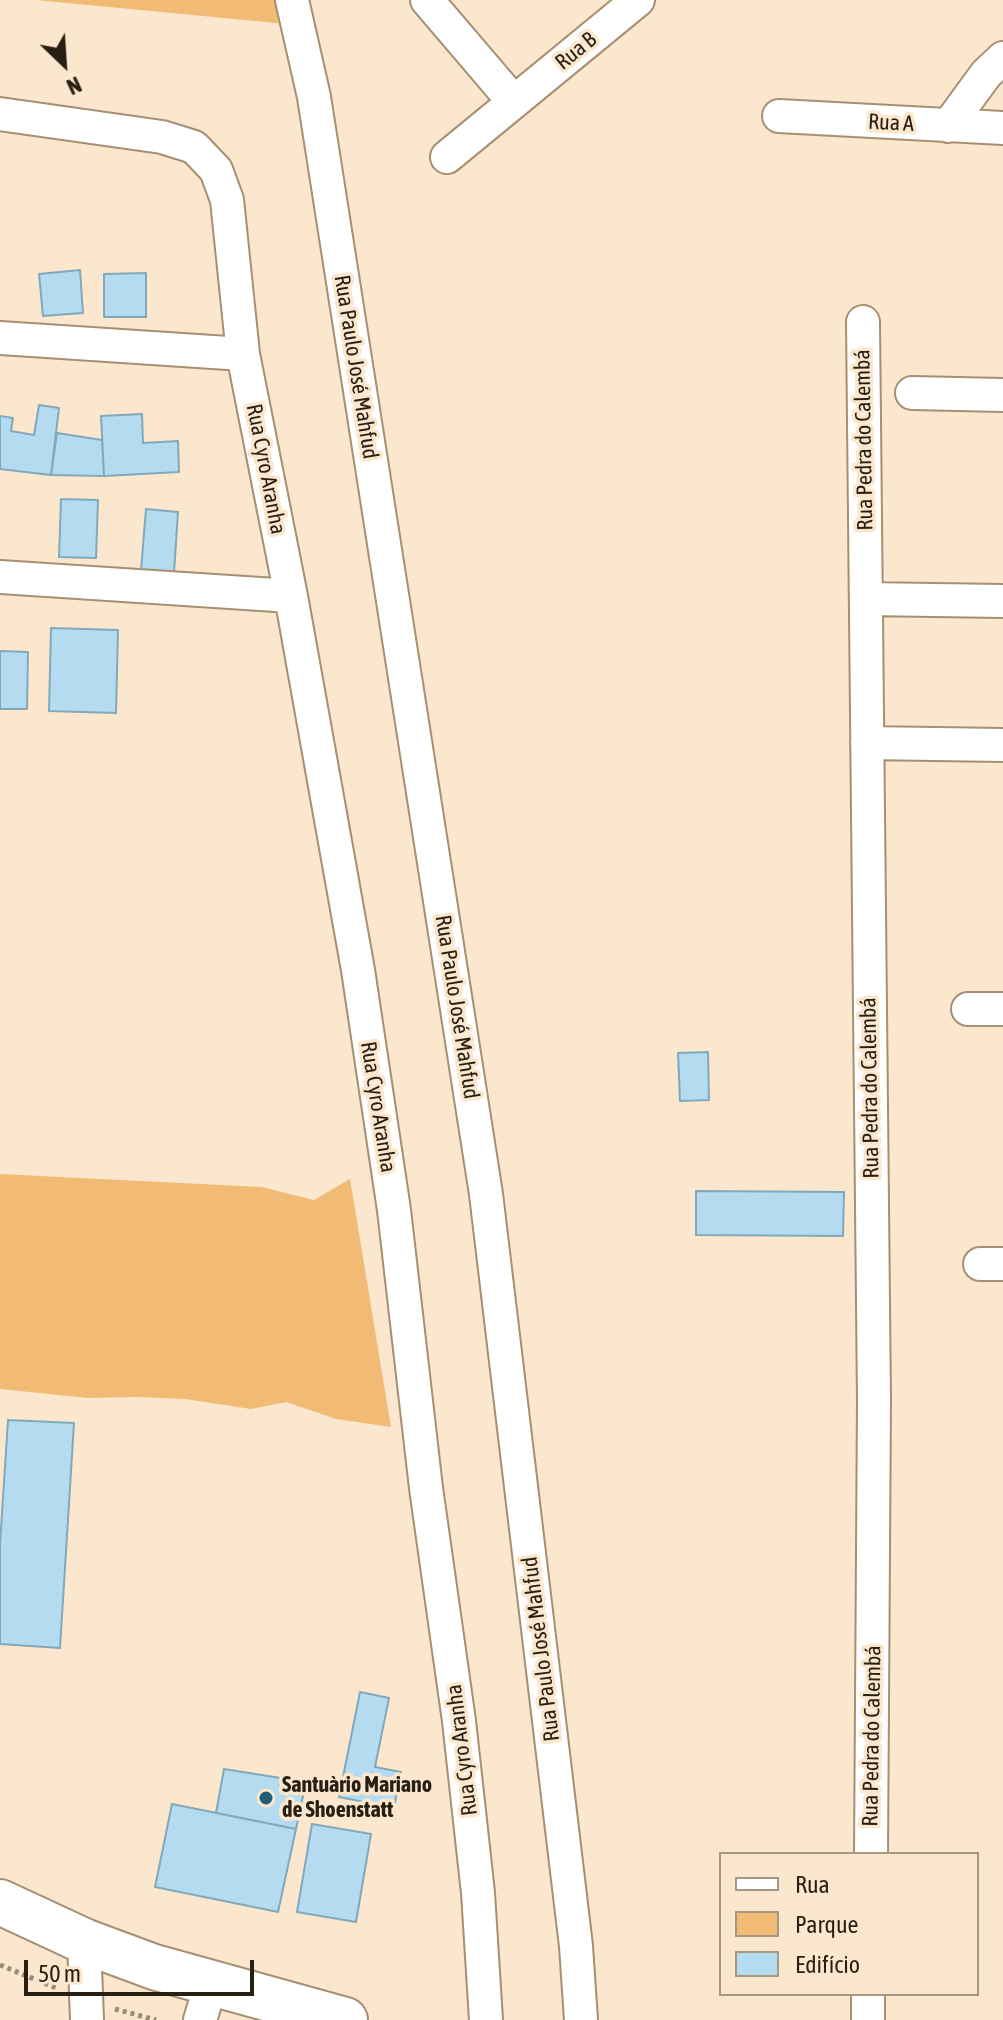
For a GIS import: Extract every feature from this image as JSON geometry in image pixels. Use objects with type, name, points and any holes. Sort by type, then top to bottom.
[{"type":"main road","points":[[0,1902],[84,1941],[154,1967],[205,2002],[345,2020]]},
{"type":"street","name":"Rua Paulo José Mahfud","points":[[292,0],[314,97],[486,1194],[574,1930],[581,2020]]},
{"type":"street","points":[[427,0],[514,102]]},
{"type":"street","name":"Rua B","points":[[447,157],[638,0]]},
{"type":"street","points":[[948,126],[986,74],[1003,58]]},
{"type":"street","name":"Rua Cyro Aranha","points":[[0,114],[162,137],[194,147],[216,170],[227,200],[243,354],[291,596],[358,970],[394,1210],[426,1488],[461,1737],[478,1893],[486,2020]]},
{"type":"street","name":"Rua A","points":[[779,116],[1003,128]]},
{"type":"street","name":"Rua Pedra do Calembá","points":[[863,322],[874,1384],[871,1852]]},
{"type":"street","points":[[0,338],[243,354]]},
{"type":"street","points":[[912,393],[1003,395]]},
{"type":"street","points":[[0,577],[291,596]]},
{"type":"street","points":[[866,599],[1003,601]]},
{"type":"street","points":[[867,743],[1003,745]]},
{"type":"street","points":[[968,1009],[1003,1009]]},
{"type":"street","points":[[84,1941],[87,2020]]},
{"type":"street","points":[[868,1996],[868,2020]]},
{"type":"green space","points":[[36,0],[277,0],[286,24]]},
{"type":"green space","points":[[0,1174],[262,1187],[314,1200],[350,1179],[391,1427],[336,1419],[286,1402],[251,1409],[185,1399],[88,1398],[0,1389]]},
{"type":"building","points":[[80,270],[83,313],[43,316],[39,274]]},
{"type":"building","points":[[146,273],[146,317],[104,317],[104,274]]},
{"type":"building","points":[[39,405],[59,408],[51,475],[0,469],[0,416],[13,418],[11,431],[34,435]]},
{"type":"building","points":[[142,414],[143,443],[178,441],[179,472],[104,476],[101,416]]},
{"type":"building","points":[[57,433],[102,440],[104,476],[51,475]]},
{"type":"building","points":[[61,499],[98,500],[96,558],[59,557]]},
{"type":"building","points":[[146,509],[178,512],[174,573],[141,570]]},
{"type":"building","points":[[51,628],[118,630],[116,713],[49,711]]},
{"type":"building","points":[[0,651],[28,652],[27,709],[0,709]]},
{"type":"building","points":[[708,1052],[709,1100],[680,1101],[678,1053]]},
{"type":"building","points":[[696,1191],[844,1192],[843,1236],[696,1235]]},
{"type":"building","points":[[8,1420],[74,1423],[60,1648],[0,1644],[0,1544]]},
{"type":"building","points":[[360,1692],[389,1698],[375,1767],[401,1772],[394,1808],[339,1797]]},
{"type":"building","points":[[224,1769],[306,1782],[296,1829],[216,1813]]},
{"type":"building","points":[[172,1804],[296,1829],[278,1912],[155,1887]]},
{"type":"building","points":[[312,1824],[371,1834],[356,1922],[297,1912]]},
{"type":"place","name":"Santuàrio Mariano de Shoenstatt","points":[[266,1798]]}]
